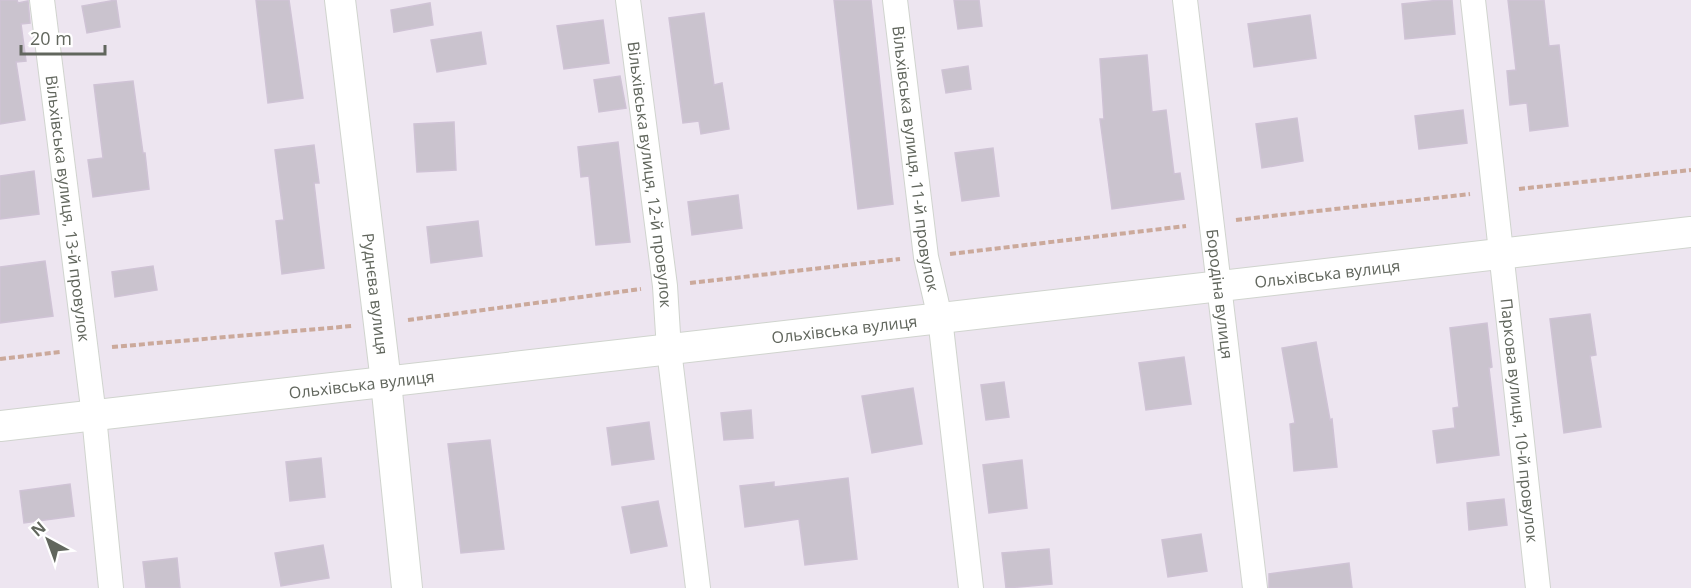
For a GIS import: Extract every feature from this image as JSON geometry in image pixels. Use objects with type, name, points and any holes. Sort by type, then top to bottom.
[{"type":"street","name":"Вільхівська вулиця, 13-й провулок","points":[[42,0],[94,416],[111,588]]},
{"type":"street","name":"Руднєва вулиця","points":[[340,0],[386,382],[407,588]]},
{"type":"street","name":"Вільхівська вулиця, 12-й провулок","points":[[628,0],[665,286],[669,350],[698,588]]},
{"type":"street","name":"Вільхівська вулиця, 11-й провулок","points":[[895,0],[926,257],[940,318],[971,588]]},
{"type":"street","name":"Бородіна вулиця","points":[[1185,0],[1255,588]]},
{"type":"street","name":"Паркова вулиця, 10-й провулок","points":[[1473,0],[1496,191],[1500,254],[1538,588]]},
{"type":"street","name":"Ольхівська вулиця","points":[[0,426],[1691,232]]},
{"type":"path","points":[[0,359],[378,324],[665,286],[1691,170]]},
{"type":"building","points":[[0,0],[17,0],[18,3],[28,1],[30,23],[21,24],[26,61],[16,62],[25,120],[0,124]]},
{"type":"building","points":[[116,0],[120,27],[87,33],[82,6]]},
{"type":"building","points":[[256,0],[289,0],[303,98],[268,103]]},
{"type":"building","points":[[834,0],[871,0],[893,204],[858,209]]},
{"type":"building","points":[[954,0],[979,0],[982,26],[958,29]]},
{"type":"building","points":[[1452,0],[1455,34],[1405,39],[1402,4]]},
{"type":"building","points":[[1508,0],[1544,0],[1549,46],[1559,45],[1568,126],[1530,131],[1527,103],[1510,105],[1507,71],[1516,70]]},
{"type":"building","points":[[430,3],[433,25],[394,32],[391,10]]},
{"type":"building","points":[[704,13],[714,85],[722,83],[729,129],[701,134],[699,121],[683,123],[669,18]]},
{"type":"building","points":[[1310,15],[1316,58],[1254,67],[1248,24]]},
{"type":"building","points":[[603,20],[609,63],[564,69],[557,26]]},
{"type":"building","points":[[481,32],[486,64],[437,72],[431,40]]},
{"type":"building","points":[[1147,55],[1152,112],[1166,110],[1174,174],[1180,173],[1184,199],[1112,209],[1100,119],[1104,119],[1100,59]]},
{"type":"building","points":[[968,66],[971,89],[946,93],[942,70]]},
{"type":"building","points":[[620,76],[626,108],[599,112],[594,80]]},
{"type":"building","points":[[133,81],[149,189],[93,197],[88,160],[103,158],[94,85]]},
{"type":"building","points":[[1463,110],[1467,143],[1419,149],[1415,116]]},
{"type":"building","points":[[1297,118],[1303,161],[1262,168],[1256,124]]},
{"type":"building","points":[[454,122],[456,170],[417,172],[414,124]]},
{"type":"building","points":[[618,142],[630,242],[596,245],[589,176],[581,177],[578,147]]},
{"type":"building","points":[[314,145],[319,183],[314,183],[324,268],[282,274],[276,221],[284,220],[275,150]]},
{"type":"building","points":[[993,148],[999,196],[962,201],[955,153]]},
{"type":"building","points":[[34,171],[39,214],[0,219],[0,176]]},
{"type":"building","points":[[738,195],[742,228],[692,235],[688,202]]},
{"type":"building","points":[[478,221],[482,256],[431,263],[427,227]]},
{"type":"building","points":[[45,261],[53,316],[0,323],[0,267]]},
{"type":"building","points":[[153,266],[157,290],[115,297],[112,272]]},
{"type":"building","points":[[1590,314],[1596,355],[1590,356],[1601,427],[1564,433],[1550,319]]},
{"type":"building","points":[[1487,323],[1492,367],[1489,368],[1499,455],[1437,463],[1433,431],[1455,428],[1453,408],[1459,407],[1450,328]]},
{"type":"building","points":[[1316,342],[1330,420],[1332,419],[1337,467],[1294,471],[1290,424],[1295,423],[1282,348]]},
{"type":"building","points":[[1184,357],[1191,404],[1146,410],[1139,363]]},
{"type":"building","points":[[1004,382],[1009,417],[986,420],[981,385]]},
{"type":"building","points":[[913,388],[922,444],[872,453],[862,396]]},
{"type":"building","points":[[751,410],[753,438],[724,440],[721,413]]},
{"type":"building","points":[[649,422],[654,459],[612,465],[607,428]]},
{"type":"building","points":[[490,440],[504,549],[461,553],[448,444]]},
{"type":"building","points":[[321,458],[325,497],[290,501],[286,462]]},
{"type":"building","points":[[1022,460],[1027,508],[989,513],[983,465]]},
{"type":"building","points":[[848,478],[857,559],[805,565],[799,519],[745,527],[740,486],[774,482],[774,487]]},
{"type":"building","points":[[70,484],[74,516],[24,523],[20,491]]},
{"type":"building","points":[[1504,499],[1507,525],[1469,530],[1467,503]]},
{"type":"building","points":[[658,501],[667,546],[631,553],[622,507]]},
{"type":"building","points":[[1201,534],[1207,571],[1168,577],[1162,540]]},
{"type":"building","points":[[323,545],[329,578],[281,586],[275,553]]},
{"type":"building","points":[[1049,549],[1052,584],[1006,588],[1002,553]]},
{"type":"building","points":[[177,558],[180,588],[146,588],[143,562]]},
{"type":"building","points":[[1349,563],[1352,588],[1269,588],[1269,574]]}]
